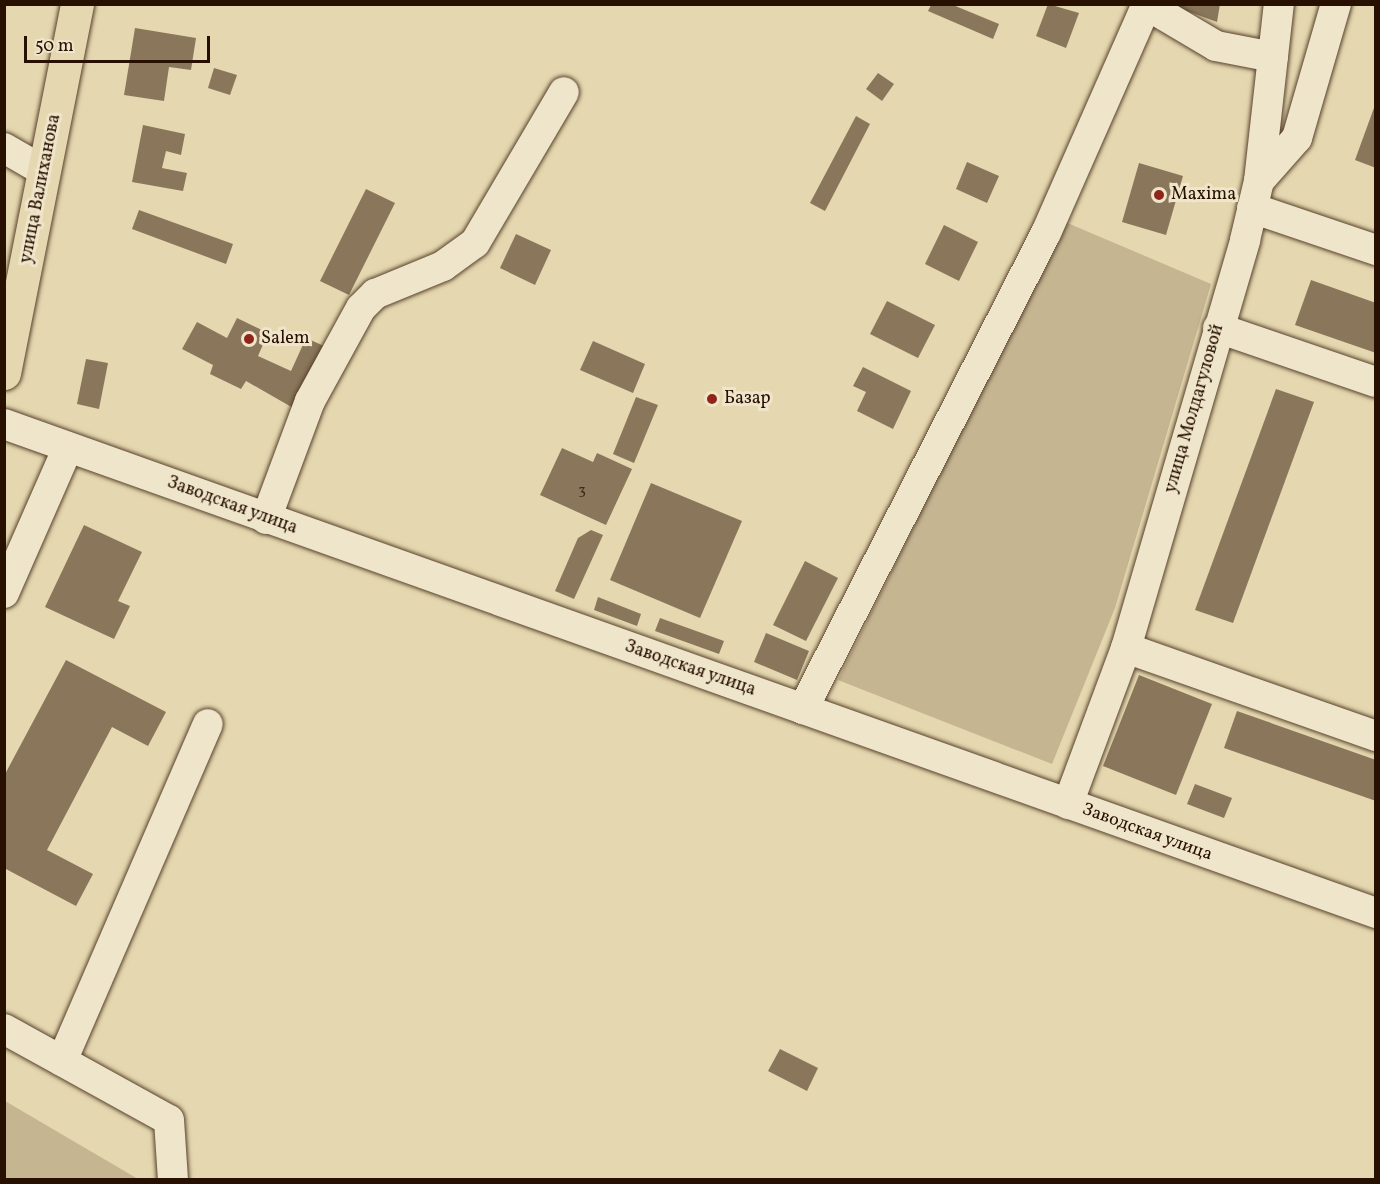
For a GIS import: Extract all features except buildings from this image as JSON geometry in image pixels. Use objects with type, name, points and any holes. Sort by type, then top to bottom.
[{"type":"main road","name":"улица Валиханова","points":[[4,373],[77,4]]},
{"type":"street","name":"улица Молдагуловой","points":[[1068,804],[1126,648],[1256,195],[1279,4]]},
{"type":"street","points":[[1336,4],[1297,138],[1256,195],[1376,250]]},
{"type":"street","points":[[803,709],[1046,233],[1146,5],[1216,45],[1273,57]]},
{"type":"street","points":[[266,519],[310,401],[361,308],[375,294],[443,266],[475,243],[564,92]]},
{"type":"street","points":[[4,148],[44,171]]},
{"type":"street","points":[[1218,328],[1376,382]]},
{"type":"street","name":"Заводская улица","points":[[4,424],[1376,913]]},
{"type":"street","points":[[4,593],[68,447]]},
{"type":"street","points":[[1126,648],[1376,736]]},
{"type":"street","points":[[62,1061],[208,724]]},
{"type":"street","points":[[4,1029],[169,1120],[173,1179]]},
{"type":"shaded area","points":[[1065,222],[1211,284],[1115,608],[1052,764],[838,680]]},
{"type":"shaded area","points":[[5,1101],[138,1179],[5,1179]]},
{"type":"place","name":"Maxima","points":[[1159,195]]},
{"type":"place","name":"Salem","points":[[249,339]]},
{"type":"place","name":"Базар","points":[[712,399]]}]
